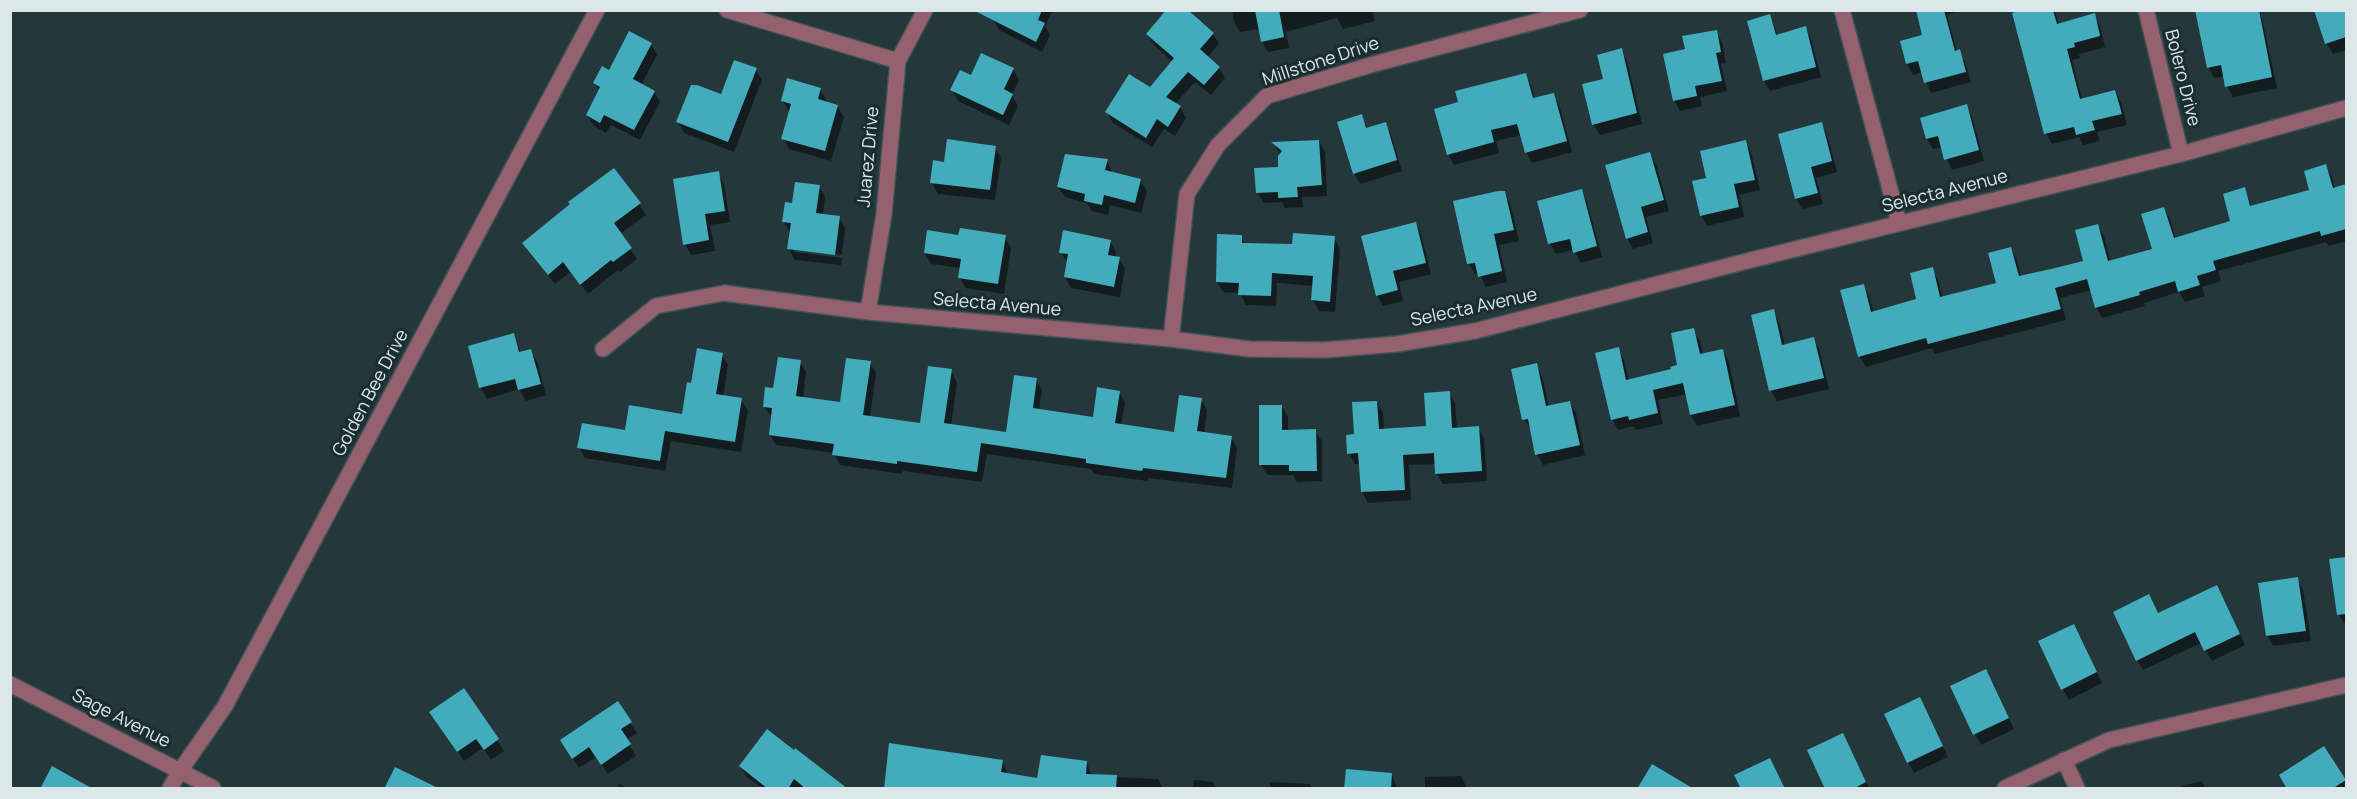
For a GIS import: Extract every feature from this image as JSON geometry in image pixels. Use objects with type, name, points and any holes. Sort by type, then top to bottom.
[{"type":"street","name":"Golden Bee Drive","points":[[170,789],[225,706],[597,10]]},
{"type":"street","points":[[727,10],[898,61]]},
{"type":"street","name":"Juarez Drive","points":[[868,312],[884,214],[898,61],[925,10]]},
{"type":"street","name":"Millstone Drive","points":[[1171,339],[1187,194],[1218,145],[1268,96],[1374,64],[1580,10]]},
{"type":"street","points":[[1842,10],[1899,223]]},
{"type":"street","name":"Bolero Drive","points":[[2146,10],[2181,154]]},
{"type":"street","name":"Selecta Avenue","points":[[603,349],[656,306],[724,293],[868,312],[1171,339],[1249,349],[1324,350],[1396,344],[1475,331],[2181,154],[2346,108]]},
{"type":"street","name":"Sage Avenue","points":[[10,684],[213,789]]},
{"type":"street","points":[[2005,789],[2109,740],[2346,685]]},
{"type":"street","points":[[2064,760],[2077,789]]},
{"type":"building","points":[[973,10],[1042,10],[1038,20],[1045,23],[1036,42]]},
{"type":"building","points":[[1166,10],[1188,10],[1214,33],[1200,49],[1220,67],[1204,85],[1188,72],[1166,97],[1181,106],[1168,127],[1157,119],[1146,138],[1105,112],[1129,74],[1150,87],[1174,58],[1146,34]]},
{"type":"building","points":[[1255,10],[1279,10],[1284,37],[1261,42]]},
{"type":"building","points":[[1916,10],[1944,10],[1955,51],[1960,49],[1966,72],[1924,83],[1918,61],[1906,64],[1900,41],[1922,35]]},
{"type":"building","points":[[2022,10],[2053,10],[2057,24],[2095,13],[2100,36],[2074,43],[2075,47],[2067,49],[2080,99],[2115,90],[2122,114],[2092,121],[2095,130],[2076,135],[2074,127],[2044,134],[2012,13]]},
{"type":"building","points":[[2195,10],[2259,10],[2272,77],[2225,87],[2221,65],[2207,68]]},
{"type":"building","points":[[2314,10],[2346,10],[2346,37],[2325,44]]},
{"type":"building","points":[[1770,14],[1776,35],[1806,26],[1816,67],[1763,81],[1747,21]]},
{"type":"building","points":[[1717,30],[1721,52],[1716,53],[1722,81],[1695,86],[1697,96],[1673,101],[1663,54],[1685,49],[1682,36]]},
{"type":"building","points":[[629,31],[652,43],[633,79],[655,91],[634,130],[604,115],[600,123],[586,115],[600,87],[593,83],[602,66],[609,70]]},
{"type":"building","points":[[1622,48],[1637,113],[1592,125],[1582,84],[1603,79],[1597,55]]},
{"type":"building","points":[[981,53],[1014,68],[1004,89],[1013,94],[1003,115],[950,90],[960,70],[971,75]]},
{"type":"building","points":[[734,60],[757,68],[728,142],[676,122],[691,85],[721,94]]},
{"type":"building","points":[[1526,73],[1533,98],[1554,93],[1567,141],[1525,153],[1517,124],[1491,130],[1494,142],[1447,155],[1434,109],[1458,102],[1455,91]]},
{"type":"building","points":[[787,78],[821,88],[818,99],[838,105],[825,151],[781,139],[791,104],[781,101]]},
{"type":"building","points":[[1967,104],[1979,150],[1944,160],[1938,136],[1926,139],[1920,118]]},
{"type":"building","points":[[1362,114],[1366,128],[1386,122],[1397,160],[1353,174],[1337,122]]},
{"type":"building","points":[[1822,122],[1832,161],[1811,167],[1818,193],[1795,199],[1778,134]]},
{"type":"building","points":[[947,139],[996,146],[990,190],[930,183],[933,160],[944,162]]},
{"type":"building","points":[[1319,140],[1322,185],[1297,187],[1298,197],[1278,198],[1278,192],[1256,193],[1254,168],[1278,167],[1278,156],[1282,151],[1271,142]]},
{"type":"building","points":[[1746,140],[1755,180],[1734,184],[1739,207],[1700,216],[1692,181],[1706,178],[1700,151]]},
{"type":"building","points":[[1650,152],[1664,200],[1641,207],[1648,232],[1626,239],[1605,165]]},
{"type":"building","points":[[1065,154],[1108,159],[1105,170],[1141,179],[1135,203],[1104,195],[1102,205],[1084,201],[1085,194],[1057,187]]},
{"type":"building","points":[[2326,164],[2333,188],[2346,184],[2346,229],[2321,236],[2320,231],[2213,261],[2216,270],[2197,276],[2200,285],[2178,292],[2175,281],[2139,292],[2140,295],[2095,308],[2087,279],[2055,288],[2061,309],[1928,344],[1926,338],[1858,357],[1840,290],[1864,284],[1871,312],[1916,299],[1910,273],[1933,267],[1940,297],[1996,283],[1988,253],[2011,247],[2019,276],[2083,261],[2075,230],[2098,224],[2108,261],[2152,249],[2141,214],[2164,207],[2174,238],[2230,221],[2223,194],[2245,187],[2250,206],[2309,190],[2304,171]]},
{"type":"building","points":[[614,168],[641,203],[614,223],[632,248],[613,262],[611,260],[580,285],[563,262],[548,275],[522,243],[570,204],[568,202]]},
{"type":"building","points":[[719,171],[725,211],[705,214],[709,240],[683,245],[673,179]]},
{"type":"building","points":[[795,182],[820,185],[816,213],[840,216],[835,255],[787,249],[791,223],[782,222],[785,202],[792,203]]},
{"type":"building","points":[[1582,189],[1597,246],[1573,253],[1570,239],[1548,244],[1537,201]]},
{"type":"building","points":[[1505,191],[1514,230],[1494,234],[1502,271],[1478,277],[1475,263],[1467,264],[1453,201]]},
{"type":"building","points":[[1416,222],[1426,263],[1393,271],[1398,290],[1376,296],[1361,236]]},
{"type":"building","points":[[960,228],[1006,235],[998,284],[958,278],[961,259],[924,253],[927,230],[958,235]]},
{"type":"building","points":[[1063,230],[1111,240],[1108,255],[1120,257],[1114,287],[1064,277],[1068,254],[1059,253]]},
{"type":"building","points":[[1293,233],[1335,236],[1330,302],[1311,300],[1313,276],[1272,273],[1271,296],[1238,295],[1239,283],[1216,282],[1217,234],[1242,235],[1242,243],[1292,244]]},
{"type":"building","points":[[1774,309],[1782,345],[1814,337],[1824,378],[1769,391],[1751,315]]},
{"type":"building","points":[[1694,328],[1700,354],[1723,349],[1735,405],[1690,415],[1683,383],[1653,390],[1658,413],[1629,420],[1628,416],[1611,420],[1595,353],[1619,347],[1626,380],[1671,369],[1670,367],[1677,365],[1671,333]]},
{"type":"building","points":[[514,333],[519,352],[531,349],[541,384],[518,390],[515,379],[479,388],[468,346]]},
{"type":"building","points":[[697,348],[723,353],[716,394],[742,398],[735,442],[665,431],[660,461],[577,448],[582,423],[625,430],[629,405],[682,414],[687,382],[691,383]]},
{"type":"building","points":[[778,357],[801,360],[796,396],[840,402],[846,358],[871,361],[863,415],[920,423],[928,366],[952,369],[944,423],[1006,432],[1014,375],[1037,378],[1033,408],[1093,417],[1097,387],[1120,391],[1115,423],[1174,432],[1179,395],[1202,398],[1197,431],[1232,436],[1226,478],[1143,468],[1142,471],[1086,463],[1086,459],[981,443],[977,472],[832,455],[834,444],[769,435],[772,408],[763,407],[765,387],[773,388]]},
{"type":"building","points":[[1537,363],[1546,406],[1570,401],[1580,445],[1535,455],[1528,419],[1522,420],[1511,369]]},
{"type":"building","points":[[1450,391],[1452,428],[1479,426],[1482,471],[1435,474],[1434,453],[1403,455],[1405,490],[1361,492],[1358,453],[1347,454],[1346,435],[1354,434],[1352,402],[1377,401],[1379,429],[1426,426],[1424,393]]},
{"type":"building","points":[[1259,405],[1282,405],[1282,430],[1316,429],[1317,471],[1289,471],[1289,465],[1259,465]]},
{"type":"building","points":[[2346,557],[2346,614],[2337,615],[2329,559]]},
{"type":"building","points":[[2298,577],[2306,631],[2266,636],[2258,583]]},
{"type":"building","points":[[2217,585],[2240,634],[2204,651],[2195,632],[2136,661],[2113,612],[2149,594],[2158,613]]},
{"type":"building","points":[[2074,624],[2097,672],[2061,690],[2038,641]]},
{"type":"building","points":[[1986,669],[2009,718],[1973,735],[1950,686]]},
{"type":"building","points":[[464,688],[499,739],[484,750],[476,739],[457,752],[429,712]]},
{"type":"building","points":[[1920,697],[1943,746],[1907,763],[1884,714]]},
{"type":"building","points":[[618,701],[632,722],[621,729],[631,744],[601,765],[589,747],[572,759],[560,740]]},
{"type":"building","points":[[767,729],[848,789],[806,789],[794,779],[788,789],[768,789],[739,766]]},
{"type":"building","points":[[1843,733],[1866,782],[1853,789],[1825,789],[1807,750]]},
{"type":"building","points":[[889,743],[1003,760],[1001,772],[1037,778],[1041,755],[1087,761],[1086,774],[1117,775],[1116,789],[884,789]]},
{"type":"building","points":[[2324,746],[2346,780],[2332,789],[2287,789],[2279,775]]},
{"type":"building","points":[[1770,758],[1785,789],[1741,789],[1734,775]]},
{"type":"building","points":[[1652,764],[1694,789],[1637,789]]},
{"type":"building","points":[[52,766],[93,789],[40,789]]},
{"type":"building","points":[[395,767],[440,789],[384,789]]},
{"type":"building","points":[[1346,769],[1392,773],[1391,789],[1344,789]]}]
